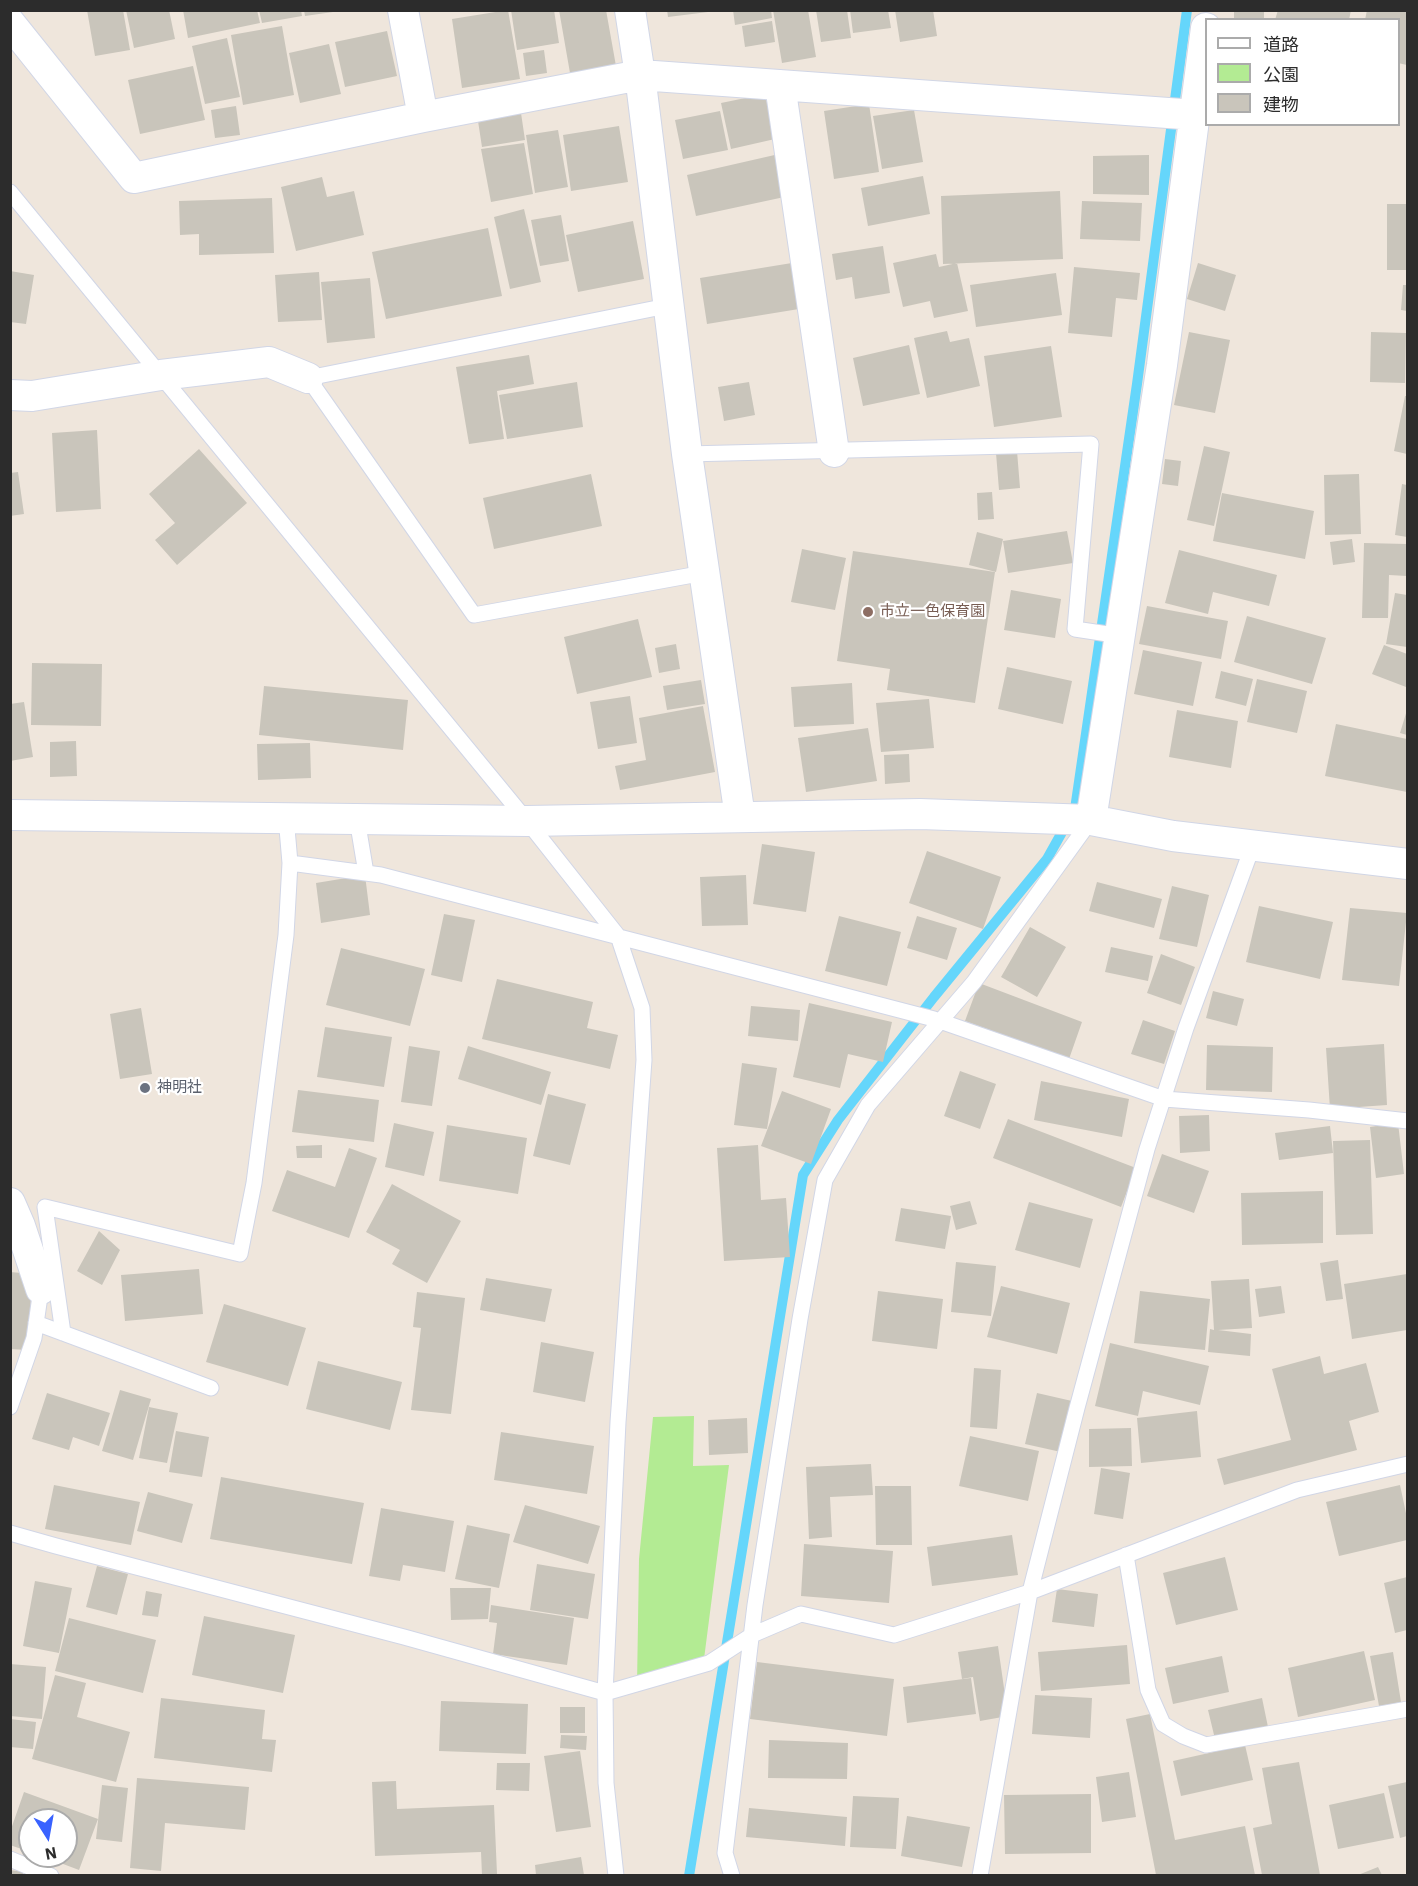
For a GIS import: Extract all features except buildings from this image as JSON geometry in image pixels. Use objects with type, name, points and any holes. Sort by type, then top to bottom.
[{"type":"street","points":[[403,10],[423,117]]},
{"type":"street","points":[[630,10],[687,454],[741,817]]},
{"type":"street","points":[[10,23],[134,178],[423,117],[640,75],[1196,115]]},
{"type":"street","points":[[1091,820],[1162,365],[1205,37]]},
{"type":"street","points":[[780,85],[834,452]]},
{"type":"street","points":[[10,395],[32,396],[161,375],[269,362],[308,378]]},
{"type":"street","points":[[10,815],[527,821],[920,814],[1091,820],[1173,836],[1407,864]]},
{"type":"street","points":[[10,1203],[41,1289]]},
{"type":"lane","points":[[10,192],[527,821],[618,936],[642,1008],[644,1060],[618,1422],[605,1693],[606,1783],[616,1875]]},
{"type":"lane","points":[[667,306],[308,378],[474,615],[704,573]]},
{"type":"lane","points":[[687,454],[1091,444],[1075,629],[1121,636]]},
{"type":"lane","points":[[63,1333],[45,1207],[240,1254],[254,1183],[286,934],[290,863],[286,818]]},
{"type":"lane","points":[[357,819],[366,873]]},
{"type":"lane","points":[[732,1875],[725,1853],[749,1636],[800,1319],[825,1180],[868,1105],[937,1019],[974,982],[1091,820]]},
{"type":"lane","points":[[980,1875],[1030,1592],[1074,1420],[1147,1149],[1186,1028],[1253,845]]},
{"type":"lane","points":[[290,863],[381,875],[937,1019],[1164,1099],[1309,1110],[1407,1121]]},
{"type":"lane","points":[[10,1407],[34,1338],[41,1289]]},
{"type":"lane","points":[[36,1323],[211,1388]]},
{"type":"lane","points":[[10,1533],[404,1636],[605,1693],[709,1663],[749,1636],[801,1614],[894,1635],[1030,1592],[1297,1490],[1407,1464]]},
{"type":"lane","points":[[1126,1555],[1148,1690],[1162,1724],[1206,1745],[1407,1709]]},
{"type":"lane","points":[[10,1860],[41,1874]]},
{"type":"green space","points":[[694,1416],[693,1466],[729,1465],[704,1659],[637,1685],[639,1559],[653,1417]]},
{"type":"waterway","points":[[689,1876],[803,1175],[838,1120],[934,997],[1047,859],[1075,809],[1137,384],[1187,10]]},
{"type":"place","name":"市立一色保育園","points":[[868,612]]},
{"type":"place","name":"神明社","points":[[145,1088]]}]
